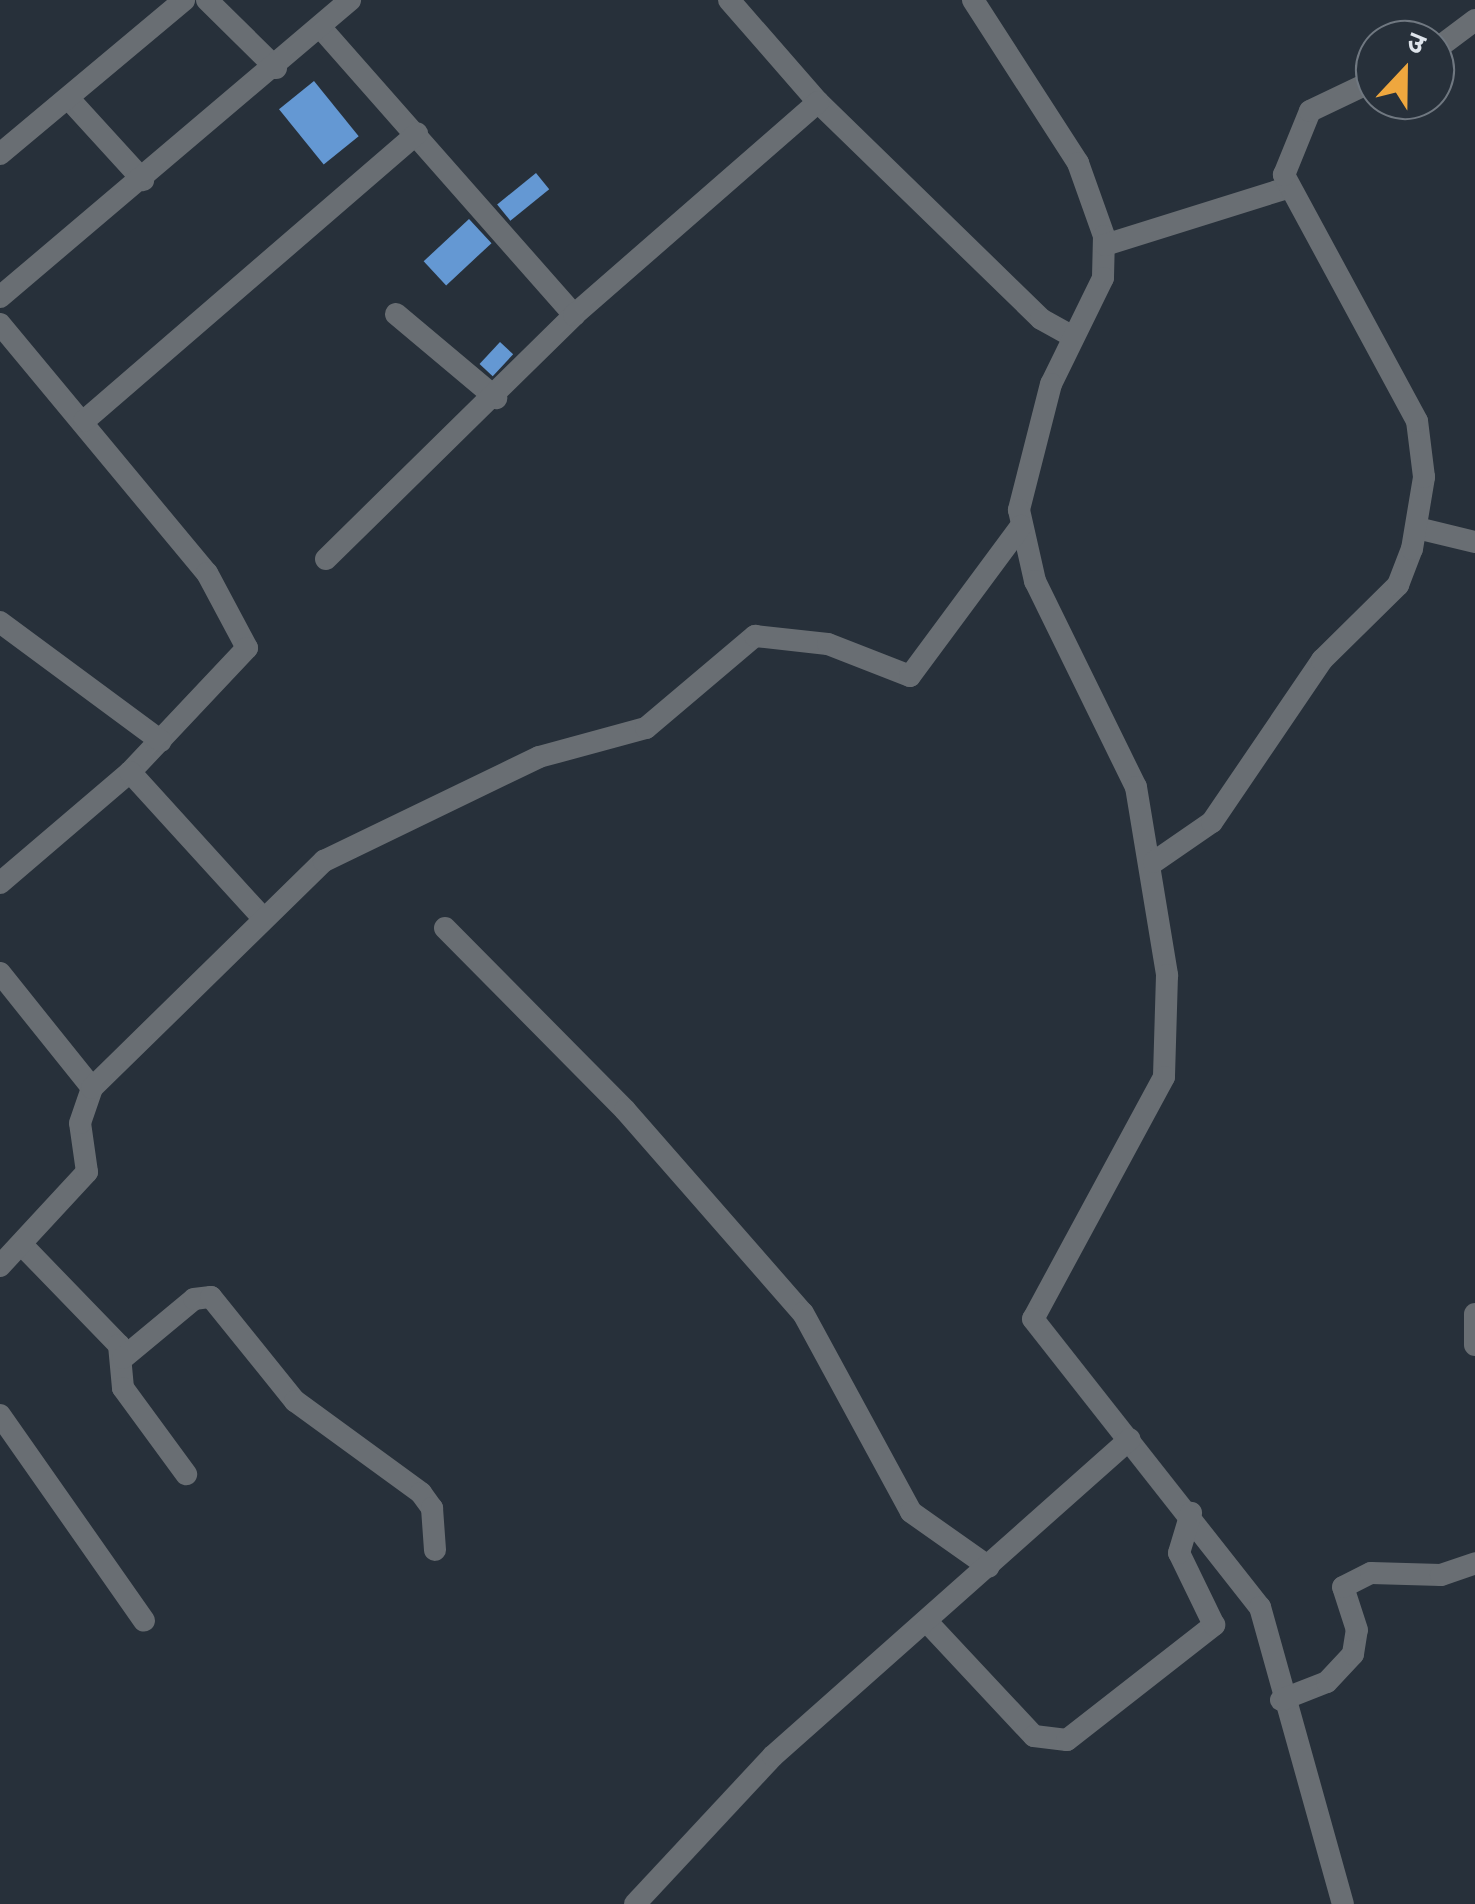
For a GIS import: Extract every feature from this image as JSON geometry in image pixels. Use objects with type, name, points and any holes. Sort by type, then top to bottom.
[{"type":"street","points":[[0,154],[184,0]]},
{"type":"street","points":[[207,0],[276,68]]},
{"type":"street","points":[[0,296],[276,68],[350,0]]},
{"type":"street","points":[[729,0],[818,102],[1040,320],[1070,335]]},
{"type":"street","points":[[973,0],[1078,163],[1105,244],[1103,278],[1070,335],[1022,483],[1021,526],[1041,597],[1123,753],[1154,862],[1167,976],[1164,1077],[1033,1319],[1191,1513],[1260,1607],[1281,1700],[1343,1904]]},
{"type":"street","points":[[321,28],[574,314]]},
{"type":"street","points":[[1154,862],[1221,810],[1331,648],[1398,585],[1417,528],[1417,420],[1287,188],[1303,119],[1355,91]]},
{"type":"street","points":[[70,99],[143,180]]},
{"type":"street","points":[[326,559],[496,398],[574,314],[818,102]]},
{"type":"street","points":[[84,420],[417,134]]},
{"type":"street","points":[[1105,244],[1287,188]]},
{"type":"street","points":[[396,314],[496,398]]},
{"type":"street","points":[[0,324],[84,420],[244,632],[240,662],[130,772],[0,883]]},
{"type":"street","points":[[0,1266],[23,1246],[87,1172],[80,1124],[92,1088],[192,1000],[262,917],[324,860],[539,757],[646,728],[755,636],[828,644],[910,676],[1021,526]]},
{"type":"street","points":[[1417,528],[1475,542]]},
{"type":"street","points":[[0,622],[161,740]]},
{"type":"street","points":[[130,772],[262,917]]},
{"type":"street","points":[[446,928],[625,1110],[803,1314],[911,1512],[990,1567]]},
{"type":"street","points":[[0,973],[92,1088]]},
{"type":"street","points":[[23,1246],[123,1358],[123,1388],[186,1474]]},
{"type":"street","points":[[123,1358],[194,1299],[212,1298],[294,1400],[421,1493],[432,1508],[435,1550]]},
{"type":"street","points":[[1475,1314],[1475,1345]]},
{"type":"street","points":[[0,1415],[144,1621]]},
{"type":"street","points":[[635,1904],[784,1746],[930,1625],[1130,1440]]},
{"type":"street","points":[[930,1625],[1034,1736],[1057,1744],[1214,1625],[1179,1554],[1191,1513]]},
{"type":"street","points":[[1281,1700],[1327,1682],[1353,1654],[1357,1630],[1344,1586],[1370,1573],[1441,1575],[1475,1563]]},
{"type":"building","points":[[314,81],[359,136],[324,164],[279,109]]},
{"type":"building","points":[[536,173],[549,189],[510,221],[497,204]]},
{"type":"building","points":[[469,219],[492,243],[446,285],[424,261]]},
{"type":"building","points":[[500,342],[513,354],[493,376],[480,364]]}]
